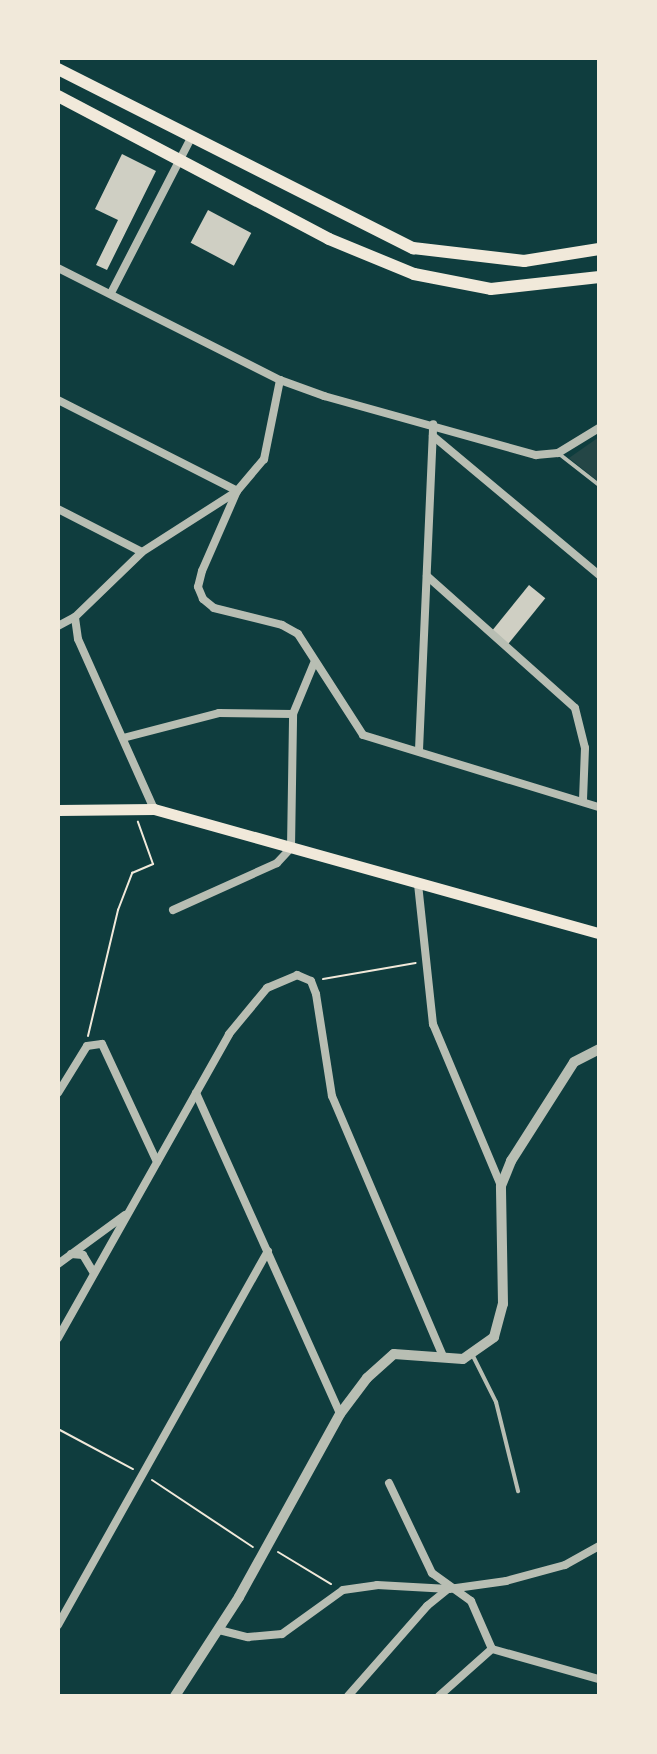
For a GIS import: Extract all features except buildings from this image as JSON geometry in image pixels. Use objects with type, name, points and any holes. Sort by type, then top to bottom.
[{"type":"main road","points":[[58,69],[413,248],[513,261],[599,249]]},
{"type":"main road","points":[[58,96],[329,239],[414,274],[491,289],[599,277]]},
{"type":"main road","points":[[58,810],[154,809],[599,933]]},
{"type":"street","points":[[111,293],[191,138]]},
{"type":"street","points":[[58,268],[280,380],[536,455],[558,453],[599,428]]},
{"type":"street","points":[[280,380],[264,459],[237,491],[202,571],[198,587],[203,599],[214,608],[282,625],[298,634],[363,735],[599,807]]},
{"type":"street","points":[[58,400],[237,491]]},
{"type":"street","points":[[419,750],[433,424]]},
{"type":"street","points":[[433,436],[599,575]]},
{"type":"street","points":[[58,626],[75,617],[142,552],[237,491]]},
{"type":"street","points":[[58,509],[142,552]]},
{"type":"street","points":[[427,576],[575,708],[585,748],[583,801]]},
{"type":"street","points":[[75,617],[78,639],[154,809]]},
{"type":"street","points":[[173,910],[277,863],[291,848],[293,714],[315,661]]},
{"type":"street","points":[[123,738],[219,713],[293,714]]},
{"type":"street","points":[[418,884],[423,961],[433,1024],[501,1186]]},
{"type":"street","points":[[58,1338],[196,1093],[253,1001],[286,976],[311,981],[332,1096],[443,1356]]},
{"type":"street","points":[[58,1093],[87,1046],[95,1042],[108,1051],[157,1162]]},
{"type":"street","points":[[175,1696],[219,1630],[267,1548],[340,1414],[385,1359],[411,1351],[443,1356],[472,1354],[494,1337],[502,1313],[501,1186],[511,1161],[574,1062],[599,1049]]},
{"type":"street","points":[[196,1093],[340,1414]]},
{"type":"street","points":[[58,1264],[129,1213]]},
{"type":"street","points":[[58,1625],[268,1251]]},
{"type":"street","points":[[71,1255],[83,1255],[94,1274]]},
{"type":"street","points":[[389,1483],[432,1573],[449,1589],[471,1601],[492,1649]]},
{"type":"street","points":[[219,1630],[248,1637],[282,1634],[343,1590],[377,1585],[449,1589],[550,1569],[599,1546]]},
{"type":"street","points":[[348,1696],[427,1606],[449,1589]]},
{"type":"street","points":[[492,1649],[599,1679]]},
{"type":"street","points":[[439,1696],[492,1649]]},
{"type":"lane","points":[[558,453],[599,485]]},
{"type":"lane","points":[[472,1354],[496,1402],[518,1491]]},
{"type":"path","points":[[87,1046],[91,1007],[118,910],[132,873],[153,864],[133,809]]},
{"type":"path","points":[[311,981],[423,961]]},
{"type":"path","points":[[58,1429],[143,1475],[250,1547],[267,1548],[343,1590]]},
{"type":"shaded area","points":[[599,437],[599,482],[569,458]]}]
